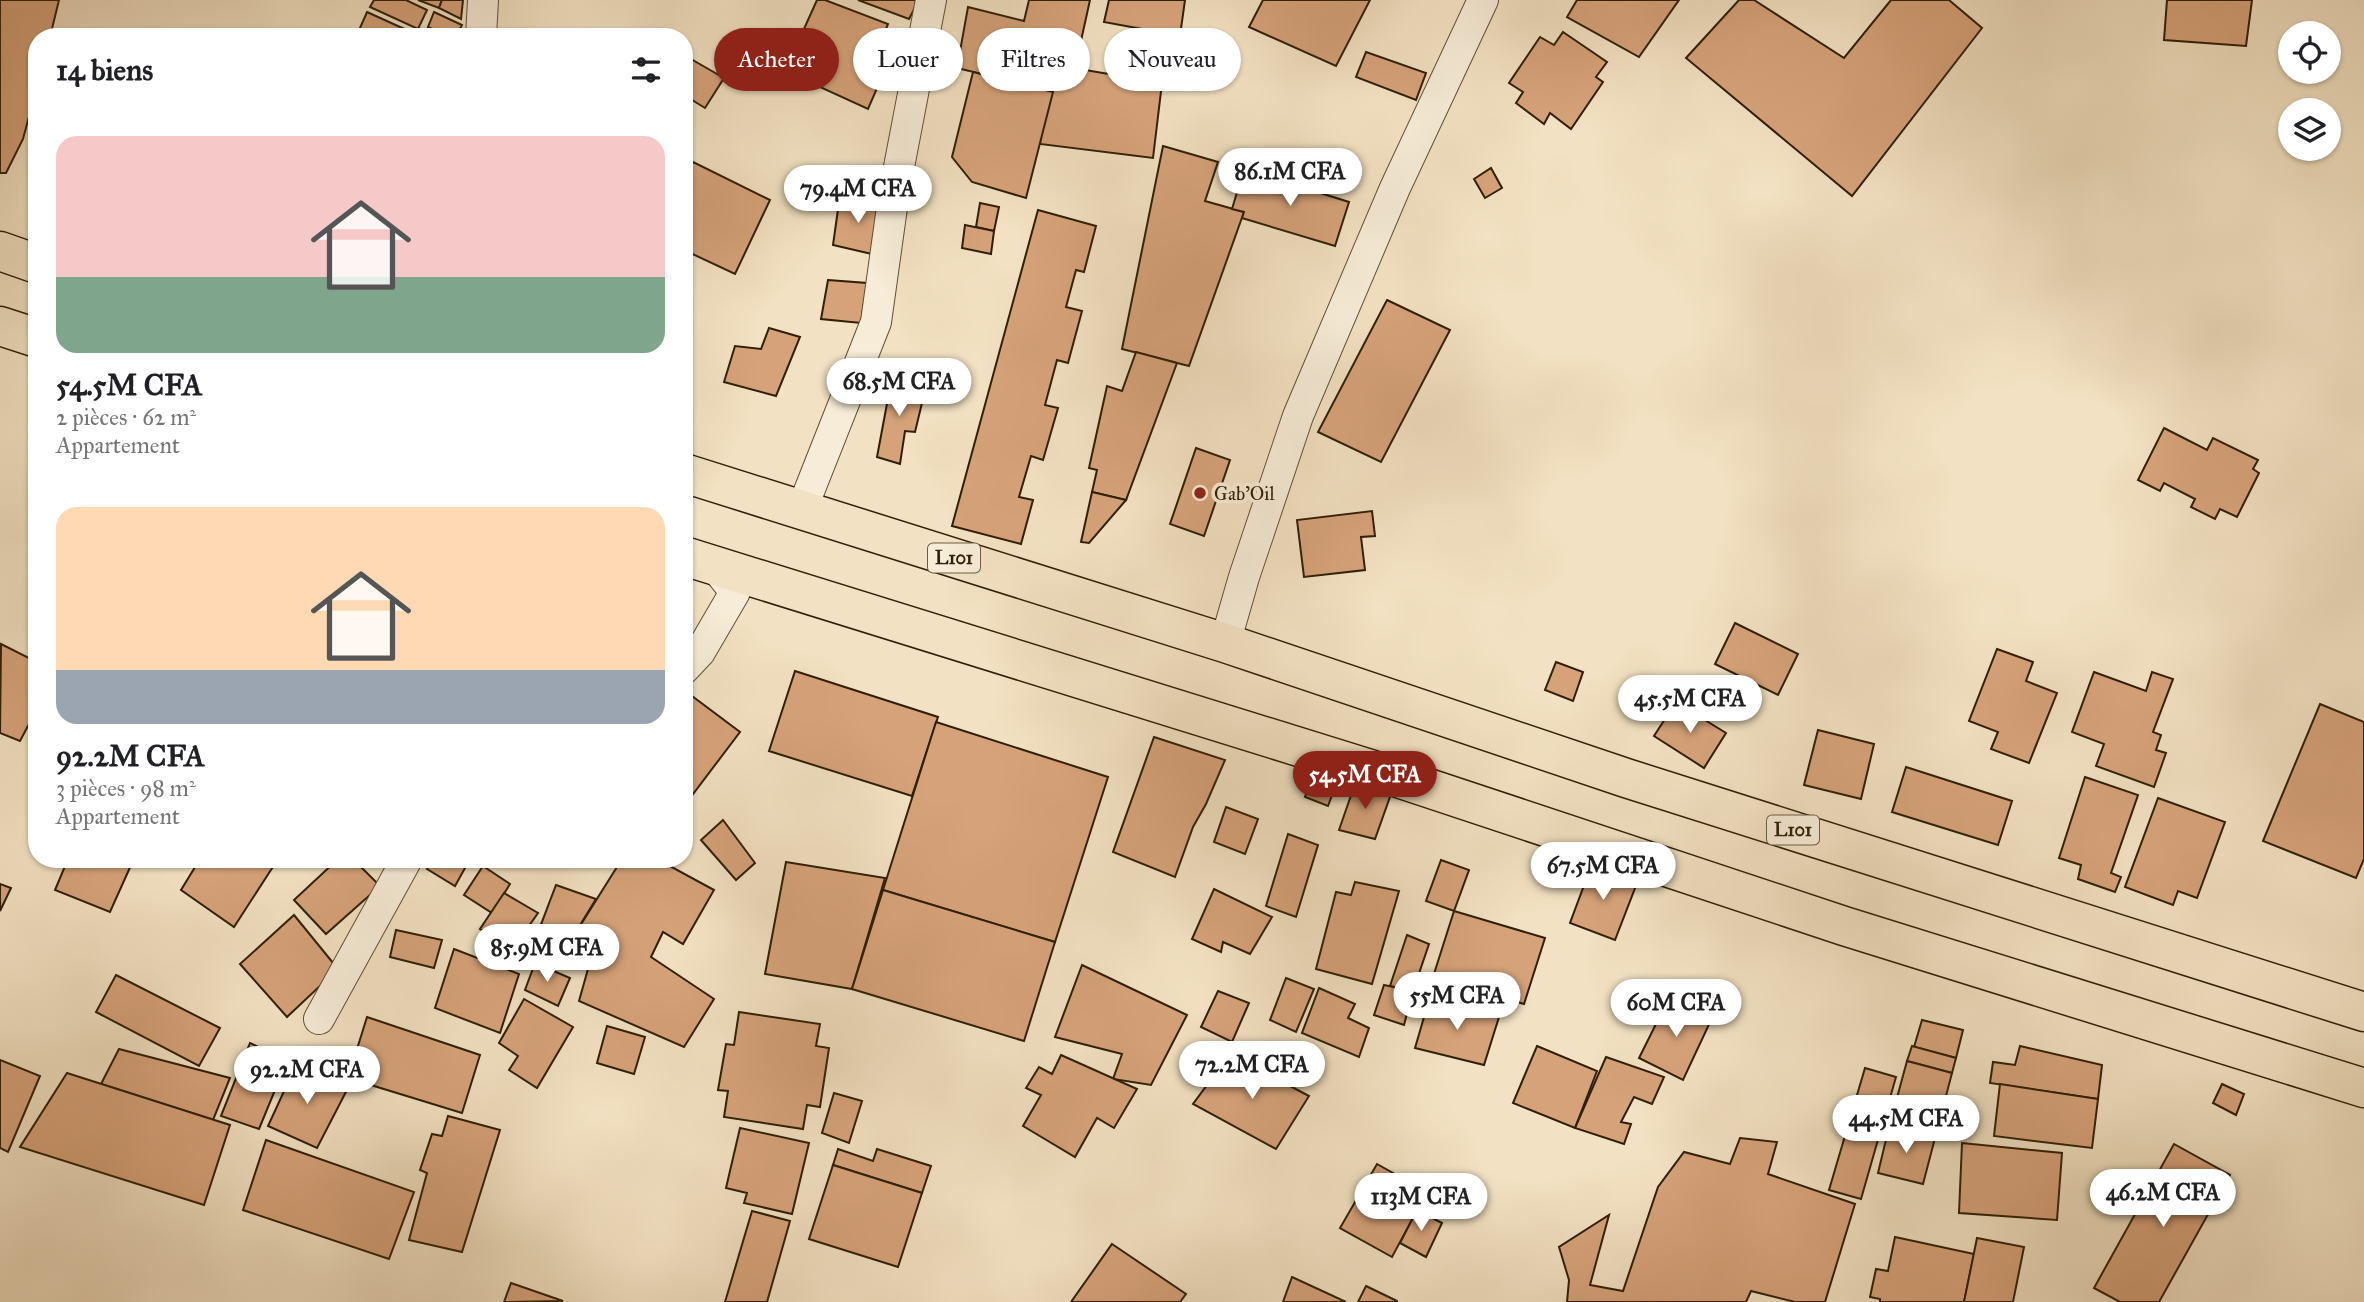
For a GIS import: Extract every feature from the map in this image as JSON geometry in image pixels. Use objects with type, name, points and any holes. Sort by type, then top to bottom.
[{"type":"main road","points":[[0,251],[28,261]]},
{"type":"main road","points":[[0,326],[28,335]]},
{"type":"main road","name":"L101","points":[[693,476],[1224,643],[1626,778],[2364,1012]]},
{"type":"main road","points":[[700,562],[808,593],[1159,705],[1387,774],[1605,849],[1844,926],[2364,1088]]},
{"type":"street","points":[[481,28],[483,0]]},
{"type":"street","points":[[802,509],[876,322],[894,193],[931,0]]},
{"type":"street","points":[[1224,643],[1298,416],[1395,188],[1483,0]]},
{"type":"street","points":[[693,659],[735,592],[700,562]]},
{"type":"street","points":[[319,1019],[402,868]]},
{"type":"building","points":[[0,0],[59,0],[52,28],[28,28],[28,120],[23,139],[6,173],[0,173]]},
{"type":"building","points":[[374,0],[406,0],[427,10],[418,28],[416,28],[370,7]]},
{"type":"building","points":[[418,0],[442,0],[439,8]]},
{"type":"building","points":[[442,0],[463,0],[461,19],[439,8]]},
{"type":"building","points":[[817,0],[825,0],[888,24],[886,28],[853,28],[853,91],[876,91],[868,109],[829,91],[839,91],[839,28],[804,28]]},
{"type":"building","points":[[858,0],[919,0],[909,19]]},
{"type":"building","points":[[1029,0],[1090,0],[1084,28],[977,28],[977,73],[963,69],[963,35],[968,7],[1024,21]]},
{"type":"building","points":[[1109,0],[1185,0],[1181,28],[1137,28],[1104,22]]},
{"type":"building","points":[[1263,0],[1370,0],[1336,66],[1249,27]]},
{"type":"building","points":[[1577,0],[1679,0],[1639,57],[1567,17]]},
{"type":"building","points":[[1739,0],[1754,0],[1844,58],[1891,0],[1949,0],[1982,28],[1852,196],[1686,58]]},
{"type":"building","points":[[2167,0],[2252,0],[2246,46],[2164,40]]},
{"type":"building","points":[[367,12],[402,28],[360,28]]},
{"type":"building","points":[[434,12],[462,25],[460,28],[428,27]]},
{"type":"building","points":[[1563,32],[1607,62],[1596,77],[1603,82],[1571,129],[1550,113],[1544,124],[1516,103],[1523,92],[1509,83],[1540,37],[1554,45]]},
{"type":"building","points":[[1366,52],[1426,73],[1416,100],[1356,77]]},
{"type":"building","points":[[693,60],[714,72],[716,91],[705,108],[693,101]]},
{"type":"building","points":[[1090,71],[1104,73],[1104,91],[1161,91],[1153,158],[1040,144],[1047,91],[1090,91]]},
{"type":"building","points":[[973,72],[977,73],[977,91],[1053,92],[1026,198],[972,182],[952,157]]},
{"type":"building","points":[[1052,91],[1070,91],[1069,95]]},
{"type":"building","points":[[1163,146],[1218,162],[1205,201],[1244,212],[1189,366],[1122,349]]},
{"type":"building","points":[[693,162],[770,200],[735,274],[693,254]]},
{"type":"building","points":[[1491,168],[1502,188],[1485,198],[1474,179]]},
{"type":"building","points":[[1244,169],[1349,202],[1335,246],[1242,218],[1244,212],[1232,209]]},
{"type":"building","points":[[840,195],[883,204],[876,255],[833,245]]},
{"type":"building","points":[[980,203],[999,207],[994,231],[976,227]]},
{"type":"building","points":[[1038,210],[1096,226],[1084,272],[1076,270],[1066,307],[1082,311],[1068,363],[1057,360],[1045,405],[1058,408],[1043,460],[1031,456],[1019,497],[1033,500],[1021,544],[952,526]]},
{"type":"building","points":[[965,225],[994,231],[991,254],[962,248]]},
{"type":"building","points":[[828,280],[867,283],[861,323],[821,319]]},
{"type":"building","points":[[1387,300],[1450,330],[1381,462],[1318,432]]},
{"type":"building","points":[[769,328],[800,337],[776,396],[724,382],[735,346],[761,349]]},
{"type":"building","points":[[1136,352],[1177,363],[1126,500],[1092,492],[1097,470],[1089,468],[1107,386],[1122,391]]},
{"type":"building","points":[[892,377],[920,382],[913,400],[922,403],[915,432],[905,431],[900,464],[877,457]]},
{"type":"building","points":[[2164,428],[2207,450],[2213,438],[2258,460],[2253,469],[2259,473],[2237,517],[2220,509],[2215,519],[2191,507],[2195,499],[2164,483],[2160,491],[2138,480]]},
{"type":"building","points":[[1196,448],[1230,460],[1204,536],[1170,524]]},
{"type":"building","points":[[1092,492],[1126,500],[1089,543],[1081,542]]},
{"type":"building","points":[[1372,511],[1375,536],[1361,537],[1365,570],[1304,577],[1297,520]]},
{"type":"building","points":[[1735,623],[1798,654],[1778,695],[1715,664]]},
{"type":"building","points":[[1,644],[28,658],[28,726],[20,741],[0,733]]},
{"type":"building","points":[[1997,649],[2033,662],[2026,681],[2057,693],[2029,763],[1991,749],[1998,732],[1969,721]]},
{"type":"building","points":[[1556,662],[1583,672],[1573,701],[1545,690]]},
{"type":"building","points":[[795,671],[938,717],[912,796],[769,751]]},
{"type":"building","points":[[2094,672],[2146,691],[2152,672],[2173,679],[2153,732],[2161,735],[2156,750],[2166,753],[2154,787],[2096,766],[2104,744],[2072,732]]},
{"type":"building","points":[[693,697],[740,732],[693,794]]},
{"type":"building","points":[[1676,702],[1726,733],[1704,768],[1654,736]]},
{"type":"building","points":[[2320,704],[2364,722],[2364,859],[2356,878],[2263,841]]},
{"type":"building","points":[[936,722],[1108,777],[1055,942],[883,890]]},
{"type":"building","points":[[1818,730],[1874,744],[1861,799],[1804,785]]},
{"type":"building","points":[[1154,737],[1225,760],[1193,827],[1175,877],[1113,852]]},
{"type":"building","points":[[1906,767],[2012,801],[1998,845],[1892,812]]},
{"type":"building","points":[[1313,773],[1338,779],[1328,806],[1305,797]]},
{"type":"building","points":[[2085,777],[2138,795],[2111,873],[2121,877],[2115,892],[2078,879],[2081,865],[2059,858]]},
{"type":"building","points":[[1356,781],[1391,794],[1375,839],[1339,830]]},
{"type":"building","points":[[2158,798],[2225,822],[2197,898],[2178,891],[2173,905],[2125,887]]},
{"type":"building","points":[[1226,807],[1258,819],[1245,854],[1214,842]]},
{"type":"building","points":[[723,820],[755,863],[736,880],[701,840]]},
{"type":"building","points":[[1288,834],[1318,845],[1296,917],[1266,906]]},
{"type":"building","points":[[1441,860],[1469,870],[1454,911],[1426,901]]},
{"type":"building","points":[[786,862],[885,878],[852,989],[765,974]]},
{"type":"building","points":[[1592,864],[1637,883],[1615,940],[1570,923]]},
{"type":"building","points":[[64,868],[130,868],[110,912],[55,890]]},
{"type":"building","points":[[194,868],[272,868],[234,927],[181,890]]},
{"type":"building","points":[[328,868],[362,868],[380,886],[326,934],[294,900]]},
{"type":"building","points":[[428,868],[465,868],[455,886]]},
{"type":"building","points":[[482,868],[486,868],[510,884],[492,913],[464,895]]},
{"type":"building","points":[[616,868],[674,868],[714,890],[683,944],[663,932],[651,957],[714,999],[684,1047],[579,1001],[588,969],[563,953]]},
{"type":"building","points":[[1355,882],[1399,891],[1372,984],[1316,969],[1336,892],[1351,895]]},
{"type":"building","points":[[0,884],[11,888],[0,911]]},
{"type":"building","points":[[556,885],[596,899],[563,953],[534,943]]},
{"type":"building","points":[[1214,889],[1272,917],[1250,954],[1223,942],[1221,952],[1192,939]]},
{"type":"building","points":[[883,890],[1055,942],[1024,1041],[852,989]]},
{"type":"building","points":[[504,893],[538,913],[512,950],[480,929]]},
{"type":"building","points":[[1454,911],[1545,938],[1524,1004],[1433,977]]},
{"type":"building","points":[[294,915],[338,969],[287,1017],[240,964]]},
{"type":"building","points":[[396,930],[442,940],[434,968],[390,957]]},
{"type":"building","points":[[1407,935],[1429,944],[1413,991],[1390,986]]},
{"type":"building","points":[[454,949],[519,974],[500,1033],[435,1008]]},
{"type":"building","points":[[535,963],[570,978],[558,1006],[525,990]]},
{"type":"building","points":[[1082,965],[1187,1015],[1151,1085],[1113,1079],[1122,1054],[1055,1037]]},
{"type":"building","points":[[116,975],[220,1028],[199,1066],[96,1012]]},
{"type":"building","points":[[1286,978],[1314,989],[1296,1032],[1270,1020]]},
{"type":"building","points":[[1384,985],[1413,991],[1404,1025],[1374,1015]]},
{"type":"building","points":[[1319,988],[1355,1004],[1348,1018],[1369,1028],[1359,1057],[1302,1033]]},
{"type":"building","points":[[1218,991],[1249,1003],[1232,1042],[1201,1027]]},
{"type":"building","points":[[524,999],[573,1027],[537,1088],[509,1070],[518,1056],[499,1043]]},
{"type":"building","points":[[1429,1000],[1499,1017],[1484,1065],[1415,1048]]},
{"type":"building","points":[[1668,1000],[1712,1018],[1683,1080],[1639,1058]]},
{"type":"building","points":[[739,1012],[820,1024],[816,1046],[829,1048],[820,1107],[807,1105],[803,1129],[724,1117],[728,1091],[718,1090],[726,1044],[734,1045]]},
{"type":"building","points":[[367,1017],[480,1055],[462,1113],[348,1078]]},
{"type":"building","points":[[1922,1020],[1963,1030],[1956,1058],[1914,1047]]},
{"type":"building","points":[[607,1026],[645,1037],[634,1074],[597,1063]]},
{"type":"building","points":[[250,1043],[287,1061],[259,1129],[221,1116]]},
{"type":"building","points":[[1537,1046],[1597,1071],[1575,1128],[1513,1103]]},
{"type":"building","points":[[1912,1046],[1956,1058],[1952,1073],[1907,1061]]},
{"type":"building","points":[[2020,1046],[2102,1065],[2098,1099],[1990,1083],[1993,1062],[2015,1065]]},
{"type":"building","points":[[119,1049],[230,1078],[213,1120],[101,1084]]},
{"type":"building","points":[[1230,1054],[1309,1096],[1276,1149],[1193,1104]]},
{"type":"building","points":[[1061,1055],[1137,1089],[1114,1128],[1097,1118],[1075,1157],[1023,1126],[1041,1095],[1026,1088],[1039,1067],[1052,1074]]},
{"type":"building","points":[[1606,1057],[1664,1077],[1652,1104],[1634,1097],[1621,1122],[1631,1124],[1624,1144],[1575,1128]]},
{"type":"building","points":[[0,1060],[40,1076],[8,1152],[0,1148]]},
{"type":"building","points":[[1907,1061],[1952,1073],[1935,1138],[1889,1127]]},
{"type":"building","points":[[296,1065],[348,1088],[317,1148],[268,1126]]},
{"type":"building","points":[[1865,1068],[1896,1077],[1861,1199],[1829,1190]]},
{"type":"building","points":[[67,1073],[230,1125],[204,1205],[20,1147]]},
{"type":"building","points":[[2000,1084],[2098,1099],[2092,1148],[1994,1136]]},
{"type":"building","points":[[2222,1084],[2244,1094],[2236,1115],[2213,1103]]},
{"type":"building","points":[[834,1093],[862,1101],[849,1143],[822,1133]]},
{"type":"building","points":[[448,1116],[500,1130],[462,1252],[409,1240],[427,1173],[420,1170],[432,1134],[442,1136]]},
{"type":"building","points":[[1889,1127],[1935,1138],[1923,1184],[1878,1173]]},
{"type":"building","points":[[740,1128],[809,1143],[792,1214],[744,1203],[747,1193],[726,1188]]},
{"type":"building","points":[[1740,1138],[1777,1142],[1768,1174],[1855,1204],[1825,1302],[1795,1302],[1751,1291],[1746,1302],[1567,1302],[1569,1280],[1559,1247],[1609,1215],[1590,1285],[1623,1291],[1658,1187],[1684,1152],[1730,1164]]},
{"type":"building","points":[[266,1140],[414,1192],[389,1259],[243,1210]]},
{"type":"building","points":[[1962,1143],[2062,1153],[2057,1220],[1959,1213]]},
{"type":"building","points":[[2174,1144],[2230,1175],[2159,1302],[2120,1302],[2094,1288]]},
{"type":"building","points":[[838,1149],[873,1161],[877,1149],[931,1166],[922,1193],[833,1165]]},
{"type":"building","points":[[1377,1164],[1427,1192],[1392,1257],[1340,1228]]},
{"type":"building","points":[[833,1165],[922,1193],[898,1267],[809,1239]]},
{"type":"building","points":[[1417,1210],[1442,1223],[1426,1257],[1400,1243]]},
{"type":"building","points":[[752,1211],[790,1221],[767,1302],[725,1302]]},
{"type":"building","points":[[1895,1237],[1974,1254],[1964,1302],[1880,1302],[1880,1299],[1870,1297],[1876,1269],[1888,1271]]},
{"type":"building","points":[[1977,1238],[2024,1247],[2013,1302],[1964,1302]]},
{"type":"building","points":[[1112,1244],[1186,1294],[1180,1302],[1071,1302]]},
{"type":"building","points":[[1292,1277],[1346,1302],[1283,1302]]},
{"type":"building","points":[[511,1283],[563,1301],[504,1302]]},
{"type":"building","points":[[1366,1286],[1397,1301],[1397,1302],[1358,1302]]},
{"type":"place","name":"Gab'Oil","points":[[1200,493]]}]
